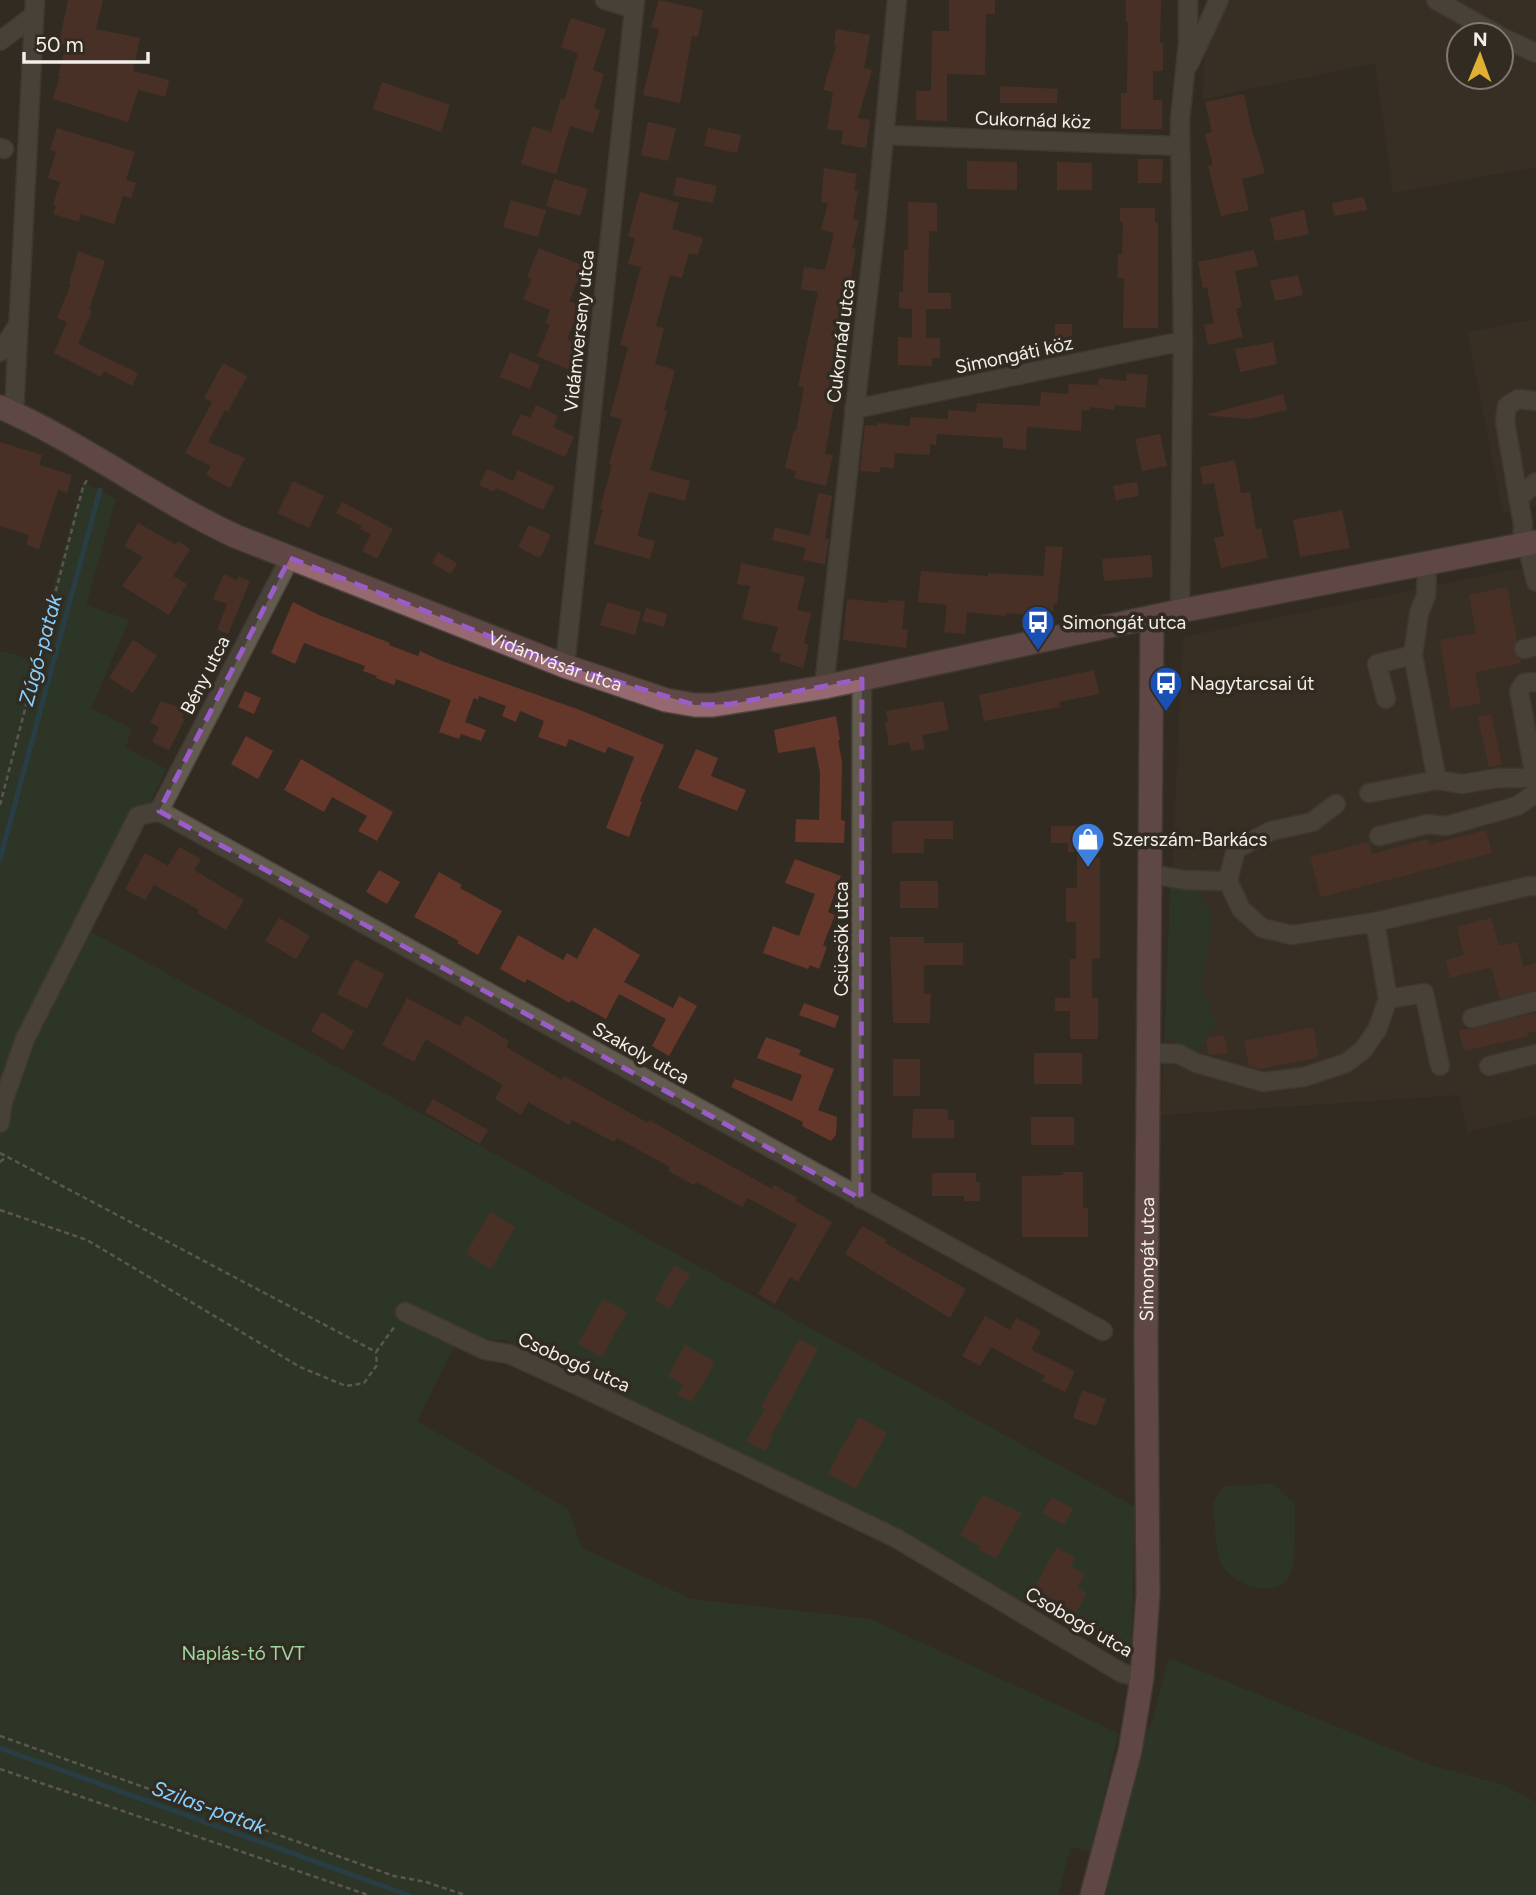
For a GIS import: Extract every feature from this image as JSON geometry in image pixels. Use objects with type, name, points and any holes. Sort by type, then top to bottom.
[{"type":"main road","name":"Vidámvásár utca","points":[[7,410],[102,461],[195,518],[289,558],[565,666],[666,700],[695,705],[730,704],[824,687],[1152,617]]},
{"type":"main road","points":[[1152,617],[1528,543]]},
{"type":"main road","name":"Simongát utca","points":[[1092,1895],[1130,1751],[1142,1678],[1148,1594],[1146,1337],[1152,617]]},
{"type":"street","points":[[605,0],[635,4]]},
{"type":"street","name":"Cukornád utca","points":[[824,687],[897,0]]},
{"type":"street","points":[[1180,611],[1183,341],[1180,120],[1186,70],[1188,0]]},
{"type":"street","points":[[1186,70],[1219,0]]},
{"type":"street","points":[[1436,0],[1473,21]]},
{"type":"street","name":"Vidámverseny utca","points":[[565,666],[635,4]]},
{"type":"street","points":[[0,41],[34,8]]},
{"type":"street","points":[[7,410],[18,327],[34,8]]},
{"type":"street","points":[[1515,43],[1536,53]]},
{"type":"street","name":"Cukornád köz","points":[[884,135],[1180,146]]},
{"type":"street","points":[[0,352],[18,327]]},
{"type":"street","name":"Simongáti köz","points":[[854,409],[1183,341]]},
{"type":"street","points":[[1536,401],[1518,399],[1507,406],[1505,422],[1536,582]]},
{"type":"street","points":[[1518,499],[1536,482]]},
{"type":"street","name":"Bény utca","points":[[159,811],[289,558]]},
{"type":"street","points":[[1427,563],[1426,596],[1419,613],[1413,655],[1437,780]]},
{"type":"street","points":[[1386,699],[1377,664],[1413,655]]},
{"type":"street","name":"Csücsök utca","points":[[861,1199],[862,679]]},
{"type":"street","points":[[1369,793],[1437,780],[1462,784],[1498,778],[1536,778],[1519,691],[1524,683],[1536,682]]},
{"type":"street","points":[[1379,836],[1428,824],[1446,826],[1517,806],[1536,793]]},
{"type":"street","points":[[1336,804],[1312,822],[1271,831],[1236,849],[1228,881],[1241,909],[1262,928],[1292,935],[1375,922],[1536,886]]},
{"type":"street","points":[[0,1123],[2,1105],[25,1039],[138,816],[159,811]]},
{"type":"street","name":"Szakoly utca","points":[[159,811],[1103,1331]]},
{"type":"street","points":[[1150,874],[1185,880],[1228,881]]},
{"type":"street","points":[[1148,1053],[1179,1054],[1196,1063],[1263,1082],[1304,1077],[1346,1063],[1363,1050],[1377,1030],[1388,999],[1375,922]]},
{"type":"street","points":[[1388,999],[1424,993],[1440,1066]]},
{"type":"street","points":[[1472,1018],[1536,1001]]},
{"type":"street","points":[[1489,1066],[1536,1054]]},
{"type":"street","name":"Csobogó utca","points":[[405,1312],[485,1350],[509,1354],[579,1386],[896,1538],[1122,1673],[1142,1678]]},
{"type":"path","points":[[0,805],[83,487],[88,478]]},
{"type":"path","points":[[0,1153],[376,1352]]},
{"type":"path","points":[[0,1162],[6,1157]]},
{"type":"path","points":[[0,1210],[87,1240],[299,1367],[346,1386],[364,1383],[377,1365],[376,1352],[405,1312]]},
{"type":"path","points":[[0,1736],[394,1876],[426,1882],[465,1895]]},
{"type":"path","points":[[0,1769],[369,1895]]},
{"type":"highlighted area","points":[[290,558],[565,666],[695,705],[731,704],[862,679],[861,1199],[159,811]]},
{"type":"shaded area","points":[[1205,0],[1536,0],[1536,167],[1393,193],[1375,63],[1203,99]]},
{"type":"shaded area","points":[[1536,319],[1536,506],[1503,513],[1467,332]]},
{"type":"shaded area","points":[[1536,565],[1536,1116],[1467,1132],[1459,1095],[1161,1115],[1183,637]]},
{"type":"green space","name":"Naplás-tó TVT","points":[[83,482],[116,499],[86,605],[129,620],[91,708],[132,729],[125,748],[166,769],[88,930],[1135,1507],[1131,1655],[505,1340],[456,1342],[417,1421],[568,1509],[582,1548],[691,1599],[870,1619],[1118,1733],[1091,1852],[1071,1847],[1058,1895],[0,1895],[0,651],[33,660]]},
{"type":"green space","points":[[1194,887],[1213,914],[1201,987],[1216,1023],[1197,1052],[1165,1036],[1170,888]]},
{"type":"green space","points":[[1273,1484],[1295,1504],[1293,1568],[1285,1582],[1266,1589],[1244,1584],[1226,1571],[1216,1541],[1213,1503],[1224,1486]]},
{"type":"green space","points":[[1169,1658],[1430,1765],[1500,1784],[1536,1802],[1536,1895],[1104,1895],[1142,1733],[1151,1726]]},
{"type":"building","points":[[68,0],[103,0],[96,29],[140,38],[133,71],[169,80],[165,97],[138,90],[128,122],[53,99],[66,45],[59,43]]},
{"type":"building","points":[[659,0],[703,10],[698,37],[692,36],[680,103],[643,95],[659,29],[651,27]]},
{"type":"building","points":[[949,0],[995,0],[995,14],[986,14],[985,75],[947,74],[947,121],[916,120],[916,91],[931,91],[932,31],[949,31]]},
{"type":"building","points":[[1126,0],[1161,0],[1160,43],[1163,43],[1163,71],[1153,71],[1153,100],[1162,100],[1162,129],[1121,129],[1121,93],[1127,93]]},
{"type":"building","points":[[571,18],[606,29],[593,70],[604,74],[594,108],[600,110],[593,133],[570,126],[556,174],[521,164],[532,126],[551,132],[561,98],[565,99],[578,53],[561,47]]},
{"type":"building","points":[[836,29],[870,35],[864,68],[872,70],[858,118],[870,120],[866,148],[841,144],[843,131],[827,129],[833,92],[823,90],[836,46]]},
{"type":"building","points":[[382,82],[450,105],[441,132],[373,109]]},
{"type":"building","points":[[1000,86],[1058,89],[1057,103],[1000,103]]},
{"type":"building","points":[[1244,94],[1265,173],[1242,179],[1249,210],[1221,216],[1208,166],[1213,165],[1205,134],[1212,132],[1205,102]]},
{"type":"building","points":[[648,122],[676,128],[668,161],[641,155]]},
{"type":"building","points":[[57,128],[135,152],[126,180],[136,183],[131,198],[123,196],[114,224],[81,214],[79,222],[53,214],[60,182],[48,178],[56,152],[50,150]]},
{"type":"building","points":[[708,128],[741,135],[737,153],[704,146]]},
{"type":"building","points":[[1138,159],[1163,159],[1162,183],[1138,183]]},
{"type":"building","points":[[967,161],[1017,162],[1017,190],[967,189]]},
{"type":"building","points":[[1057,162],[1092,163],[1092,190],[1057,190]]},
{"type":"building","points":[[824,168],[857,174],[854,190],[858,191],[853,219],[859,220],[852,248],[856,249],[846,305],[852,306],[834,372],[845,374],[841,394],[836,393],[825,454],[833,455],[826,486],[794,478],[796,471],[785,468],[794,430],[796,431],[804,388],[798,386],[818,292],[801,289],[804,267],[825,270],[834,233],[821,230],[828,203],[821,202]]},
{"type":"building","points":[[677,177],[717,186],[713,203],[673,195]]},
{"type":"building","points":[[554,179],[588,189],[580,216],[546,206]]},
{"type":"building","points":[[640,192],[679,203],[672,229],[703,238],[698,255],[689,253],[682,278],[670,275],[656,326],[664,328],[655,364],[675,370],[664,410],[667,411],[650,470],[690,481],[685,501],[649,492],[637,536],[655,541],[650,559],[594,544],[612,465],[609,464],[622,419],[610,416],[628,347],[620,345],[641,267],[628,264],[635,238],[628,236]]},
{"type":"building","points":[[1364,197],[1367,210],[1334,216],[1332,203]]},
{"type":"building","points":[[511,200],[546,210],[538,237],[503,227]]},
{"type":"building","points":[[908,202],[937,203],[937,231],[929,231],[928,293],[951,293],[951,309],[926,309],[926,338],[940,338],[940,358],[932,358],[932,366],[898,365],[898,337],[912,338],[912,309],[899,308],[899,292],[903,292],[904,250],[908,250]]},
{"type":"building","points":[[1120,208],[1155,208],[1155,222],[1158,222],[1158,328],[1123,328],[1124,278],[1117,278],[1118,254],[1122,254],[1123,222],[1120,222]]},
{"type":"building","points":[[1304,210],[1309,234],[1275,241],[1270,218]]},
{"type":"building","points":[[539,248],[584,266],[569,301],[581,306],[567,339],[581,345],[570,370],[537,356],[550,325],[545,323],[550,310],[523,299],[532,279],[527,277]]},
{"type":"building","points":[[1254,250],[1258,266],[1235,271],[1242,307],[1236,309],[1243,337],[1208,345],[1204,325],[1214,323],[1207,287],[1203,288],[1198,262]]},
{"type":"building","points":[[78,251],[105,261],[89,310],[92,311],[78,344],[138,373],[132,386],[104,371],[101,377],[54,353],[67,322],[57,318],[71,284]]},
{"type":"building","points":[[1298,275],[1303,295],[1275,301],[1270,281]]},
{"type":"building","points":[[1055,324],[1072,324],[1072,340],[1055,340]]},
{"type":"building","points":[[1273,342],[1277,364],[1240,372],[1235,349]]},
{"type":"building","points":[[510,352],[540,365],[530,389],[500,377]]},
{"type":"building","points":[[223,363],[247,376],[208,442],[245,458],[230,488],[206,475],[211,466],[185,453],[212,402],[204,398]]},
{"type":"building","points":[[1127,373],[1148,375],[1145,408],[1115,405],[1114,410],[1090,407],[1090,411],[1082,410],[1081,431],[1027,427],[1026,450],[1003,448],[1003,438],[937,434],[936,445],[930,444],[930,455],[895,453],[894,468],[880,467],[880,472],[860,471],[865,425],[877,426],[877,423],[910,426],[910,417],[948,419],[948,410],[976,412],[977,403],[1040,406],[1041,392],[1068,394],[1069,384],[1098,385],[1099,378],[1126,381]]},
{"type":"building","points":[[1283,394],[1287,410],[1248,419],[1205,415]]},
{"type":"building","points":[[536,405],[558,416],[553,427],[574,437],[565,457],[511,434],[521,414],[530,418]]},
{"type":"building","points":[[1160,434],[1167,466],[1142,471],[1135,439]]},
{"type":"building","points":[[0,442],[42,455],[39,465],[72,475],[67,493],[58,490],[39,549],[26,545],[29,535],[0,526]]},
{"type":"building","points":[[1235,460],[1241,493],[1250,492],[1256,529],[1261,528],[1268,558],[1221,568],[1214,538],[1224,536],[1214,483],[1203,485],[1200,467]]},
{"type":"building","points":[[487,469],[513,481],[518,470],[554,487],[543,510],[496,488],[494,492],[479,485]]},
{"type":"building","points":[[293,481],[324,496],[309,528],[277,513]]},
{"type":"building","points":[[1137,482],[1139,496],[1116,500],[1113,486]]},
{"type":"building","points":[[818,493],[832,496],[825,539],[829,539],[825,564],[803,560],[806,548],[772,540],[775,527],[810,536]]},
{"type":"building","points":[[342,502],[393,529],[377,559],[362,551],[371,534],[360,529],[362,526],[336,513]]},
{"type":"building","points":[[1342,510],[1350,548],[1300,557],[1293,520]]},
{"type":"building","points":[[138,523],[175,544],[178,541],[190,549],[173,576],[187,584],[169,615],[122,586],[143,557],[124,546]]},
{"type":"building","points":[[529,525],[551,535],[540,558],[518,547]]},
{"type":"building","points":[[1046,546],[1063,547],[1057,604],[1054,603],[1053,612],[1032,610],[1031,615],[1006,613],[1005,616],[967,612],[965,634],[944,632],[947,605],[918,602],[921,571],[988,576],[988,573],[1043,576]]},
{"type":"building","points":[[438,552],[457,563],[451,574],[432,563]]},
{"type":"building","points":[[1151,555],[1153,577],[1104,581],[1102,559]]},
{"type":"building","points":[[741,563],[805,577],[797,610],[811,613],[804,643],[809,645],[803,668],[779,661],[781,654],[771,651],[778,627],[742,619],[750,586],[737,584]]},
{"type":"building","points":[[224,574],[237,580],[239,576],[250,581],[228,634],[217,630],[227,604],[213,599]]},
{"type":"building","points":[[1507,587],[1517,640],[1513,651],[1522,663],[1475,672],[1481,703],[1451,709],[1440,640],[1476,633],[1469,595]]},
{"type":"building","points":[[847,599],[888,603],[888,600],[905,601],[902,629],[908,630],[906,648],[843,640]]},
{"type":"building","points":[[293,602],[390,643],[389,645],[418,656],[420,651],[580,710],[664,745],[640,801],[642,802],[629,837],[606,828],[634,757],[608,747],[605,753],[569,739],[566,747],[538,737],[544,721],[520,711],[516,722],[502,716],[506,706],[479,696],[478,700],[474,698],[465,722],[486,730],[481,741],[461,734],[459,739],[439,732],[451,700],[396,679],[394,685],[363,671],[365,666],[304,643],[295,664],[271,653]]},
{"type":"building","points":[[607,602],[641,612],[635,635],[600,625]]},
{"type":"building","points":[[646,608],[667,614],[664,627],[642,621]]},
{"type":"building","points":[[133,640],[157,655],[133,693],[109,678]]},
{"type":"building","points":[[1094,670],[1099,694],[1059,702],[1060,707],[984,721],[979,695]]},
{"type":"building","points":[[245,691],[261,698],[254,714],[238,707]]},
{"type":"building","points":[[161,701],[185,710],[182,717],[185,719],[169,750],[152,742],[159,727],[150,723]]},
{"type":"building","points":[[943,701],[949,730],[922,735],[925,749],[911,751],[909,742],[889,746],[886,711]]},
{"type":"building","points":[[1491,714],[1502,764],[1489,767],[1478,717]]},
{"type":"building","points":[[836,716],[842,762],[841,820],[845,821],[844,843],[795,842],[796,819],[819,820],[820,773],[815,747],[778,753],[774,730]]},
{"type":"building","points":[[246,736],[273,751],[258,779],[231,764]]},
{"type":"building","points":[[696,749],[718,758],[711,776],[746,790],[737,811],[678,788]]},
{"type":"building","points":[[301,759],[393,812],[377,841],[358,831],[367,816],[332,797],[324,812],[284,790]]},
{"type":"building","points":[[892,821],[953,821],[953,839],[924,839],[924,853],[892,853]]},
{"type":"building","points":[[1051,826],[1097,826],[1097,858],[1100,858],[1100,958],[1092,959],[1092,998],[1098,998],[1098,1039],[1070,1039],[1070,1011],[1055,1011],[1055,998],[1070,998],[1070,959],[1076,959],[1076,922],[1066,922],[1066,888],[1077,888],[1077,852],[1068,852],[1068,843],[1051,843]]},
{"type":"building","points":[[1486,830],[1492,853],[1321,897],[1310,857],[1369,842],[1372,854],[1428,839],[1429,845]]},
{"type":"building","points":[[179,847],[201,859],[194,870],[244,900],[226,930],[197,913],[199,910],[154,885],[145,900],[125,889],[145,853],[168,866]]},
{"type":"building","points":[[795,859],[841,876],[828,912],[835,915],[823,945],[827,947],[819,969],[810,965],[808,969],[763,953],[773,926],[799,936],[815,894],[785,883]]},
{"type":"building","points":[[379,870],[400,882],[387,904],[366,892]]},
{"type":"building","points":[[439,872],[462,885],[460,888],[502,911],[478,955],[457,943],[459,941],[414,917]]},
{"type":"building","points":[[900,881],[938,881],[938,908],[900,908]]},
{"type":"building","points":[[279,918],[310,936],[296,959],[265,941]]},
{"type":"building","points":[[1491,918],[1499,946],[1517,942],[1523,967],[1536,963],[1536,990],[1500,999],[1491,967],[1450,978],[1446,960],[1464,955],[1457,927]]},
{"type":"building","points":[[594,927],[640,955],[624,982],[673,1008],[679,996],[697,1006],[669,1056],[652,1046],[666,1019],[619,994],[606,1019],[527,979],[525,983],[500,969],[518,935],[563,960],[567,953],[577,959]]},
{"type":"building","points":[[890,937],[924,937],[924,943],[963,943],[963,965],[924,965],[924,994],[931,994],[930,1023],[893,1023]]},
{"type":"building","points":[[355,959],[384,974],[367,1009],[337,994]]},
{"type":"building","points":[[407,998],[460,1026],[466,1015],[509,1041],[506,1047],[562,1080],[564,1076],[648,1123],[649,1120],[772,1189],[774,1185],[797,1198],[795,1201],[832,1222],[798,1282],[790,1277],[775,1304],[758,1294],[797,1225],[748,1198],[742,1207],[696,1182],[694,1185],[668,1171],[670,1167],[617,1138],[614,1142],[572,1120],[569,1125],[528,1102],[521,1115],[495,1099],[503,1085],[426,1039],[414,1062],[382,1045]]},
{"type":"building","points":[[804,1003],[839,1016],[835,1028],[799,1015]]},
{"type":"building","points":[[322,1012],[354,1031],[343,1050],[311,1031]]},
{"type":"building","points":[[1536,1013],[1536,1031],[1527,1033],[1528,1036],[1464,1051],[1459,1031]]},
{"type":"building","points":[[1313,1027],[1319,1057],[1259,1069],[1249,1066],[1244,1041]]},
{"type":"building","points":[[1224,1035],[1228,1053],[1209,1055],[1206,1038]]},
{"type":"building","points":[[766,1037],[801,1050],[799,1055],[834,1069],[818,1110],[837,1117],[836,1135],[831,1141],[802,1126],[803,1122],[731,1087],[735,1079],[792,1101],[802,1075],[757,1058]]},
{"type":"building","points":[[1034,1053],[1082,1053],[1082,1084],[1034,1084]]},
{"type":"building","points":[[893,1059],[920,1059],[920,1096],[893,1096]]},
{"type":"building","points":[[433,1099],[488,1130],[480,1144],[425,1112]]},
{"type":"building","points":[[913,1109],[948,1109],[948,1120],[954,1120],[954,1138],[912,1138]]},
{"type":"building","points":[[1031,1117],[1074,1117],[1074,1145],[1031,1145]]},
{"type":"building","points":[[1063,1172],[1083,1172],[1083,1208],[1088,1208],[1088,1237],[1022,1237],[1022,1176],[1063,1175]]},
{"type":"building","points":[[932,1173],[976,1173],[976,1182],[980,1182],[980,1201],[964,1201],[964,1196],[932,1196]]},
{"type":"building","points":[[490,1212],[515,1227],[491,1269],[466,1254]]},
{"type":"building","points":[[862,1226],[887,1240],[885,1243],[966,1289],[950,1318],[845,1254]]},
{"type":"building","points":[[674,1265],[690,1274],[670,1309],[655,1300]]},
{"type":"building","points":[[603,1299],[627,1312],[602,1357],[578,1344]]},
{"type":"building","points":[[985,1316],[1010,1330],[1016,1318],[1041,1331],[1031,1350],[1075,1371],[1065,1392],[1042,1381],[1045,1376],[991,1347],[980,1366],[962,1356]]},
{"type":"building","points":[[799,1339],[818,1349],[765,1451],[746,1441],[765,1409],[761,1407]]},
{"type":"building","points":[[685,1345],[715,1362],[692,1402],[677,1395],[683,1385],[668,1376]]},
{"type":"building","points":[[1082,1390],[1106,1399],[1096,1426],[1073,1418]]},
{"type":"building","points":[[859,1417],[887,1433],[856,1489],[828,1473]]},
{"type":"building","points":[[983,1495],[1022,1513],[996,1559],[960,1535]]},
{"type":"building","points":[[1052,1497],[1073,1509],[1064,1525],[1042,1513]]},
{"type":"building","points":[[1057,1547],[1075,1558],[1071,1566],[1085,1574],[1077,1588],[1087,1593],[1076,1612],[1034,1588]]},
{"type":"waterway","name":"Zúgó-patak","points":[[0,859],[100,490]]},
{"type":"waterway","name":"Szilas-patak","points":[[0,1748],[408,1895]]},
{"type":"place","name":"Simongát utca","points":[[1038,652]]},
{"type":"place","name":"Nagytarcsai út","points":[[1166,713]]},
{"type":"place","name":"Szerszám-Barkács","points":[[1088,869]]}]
